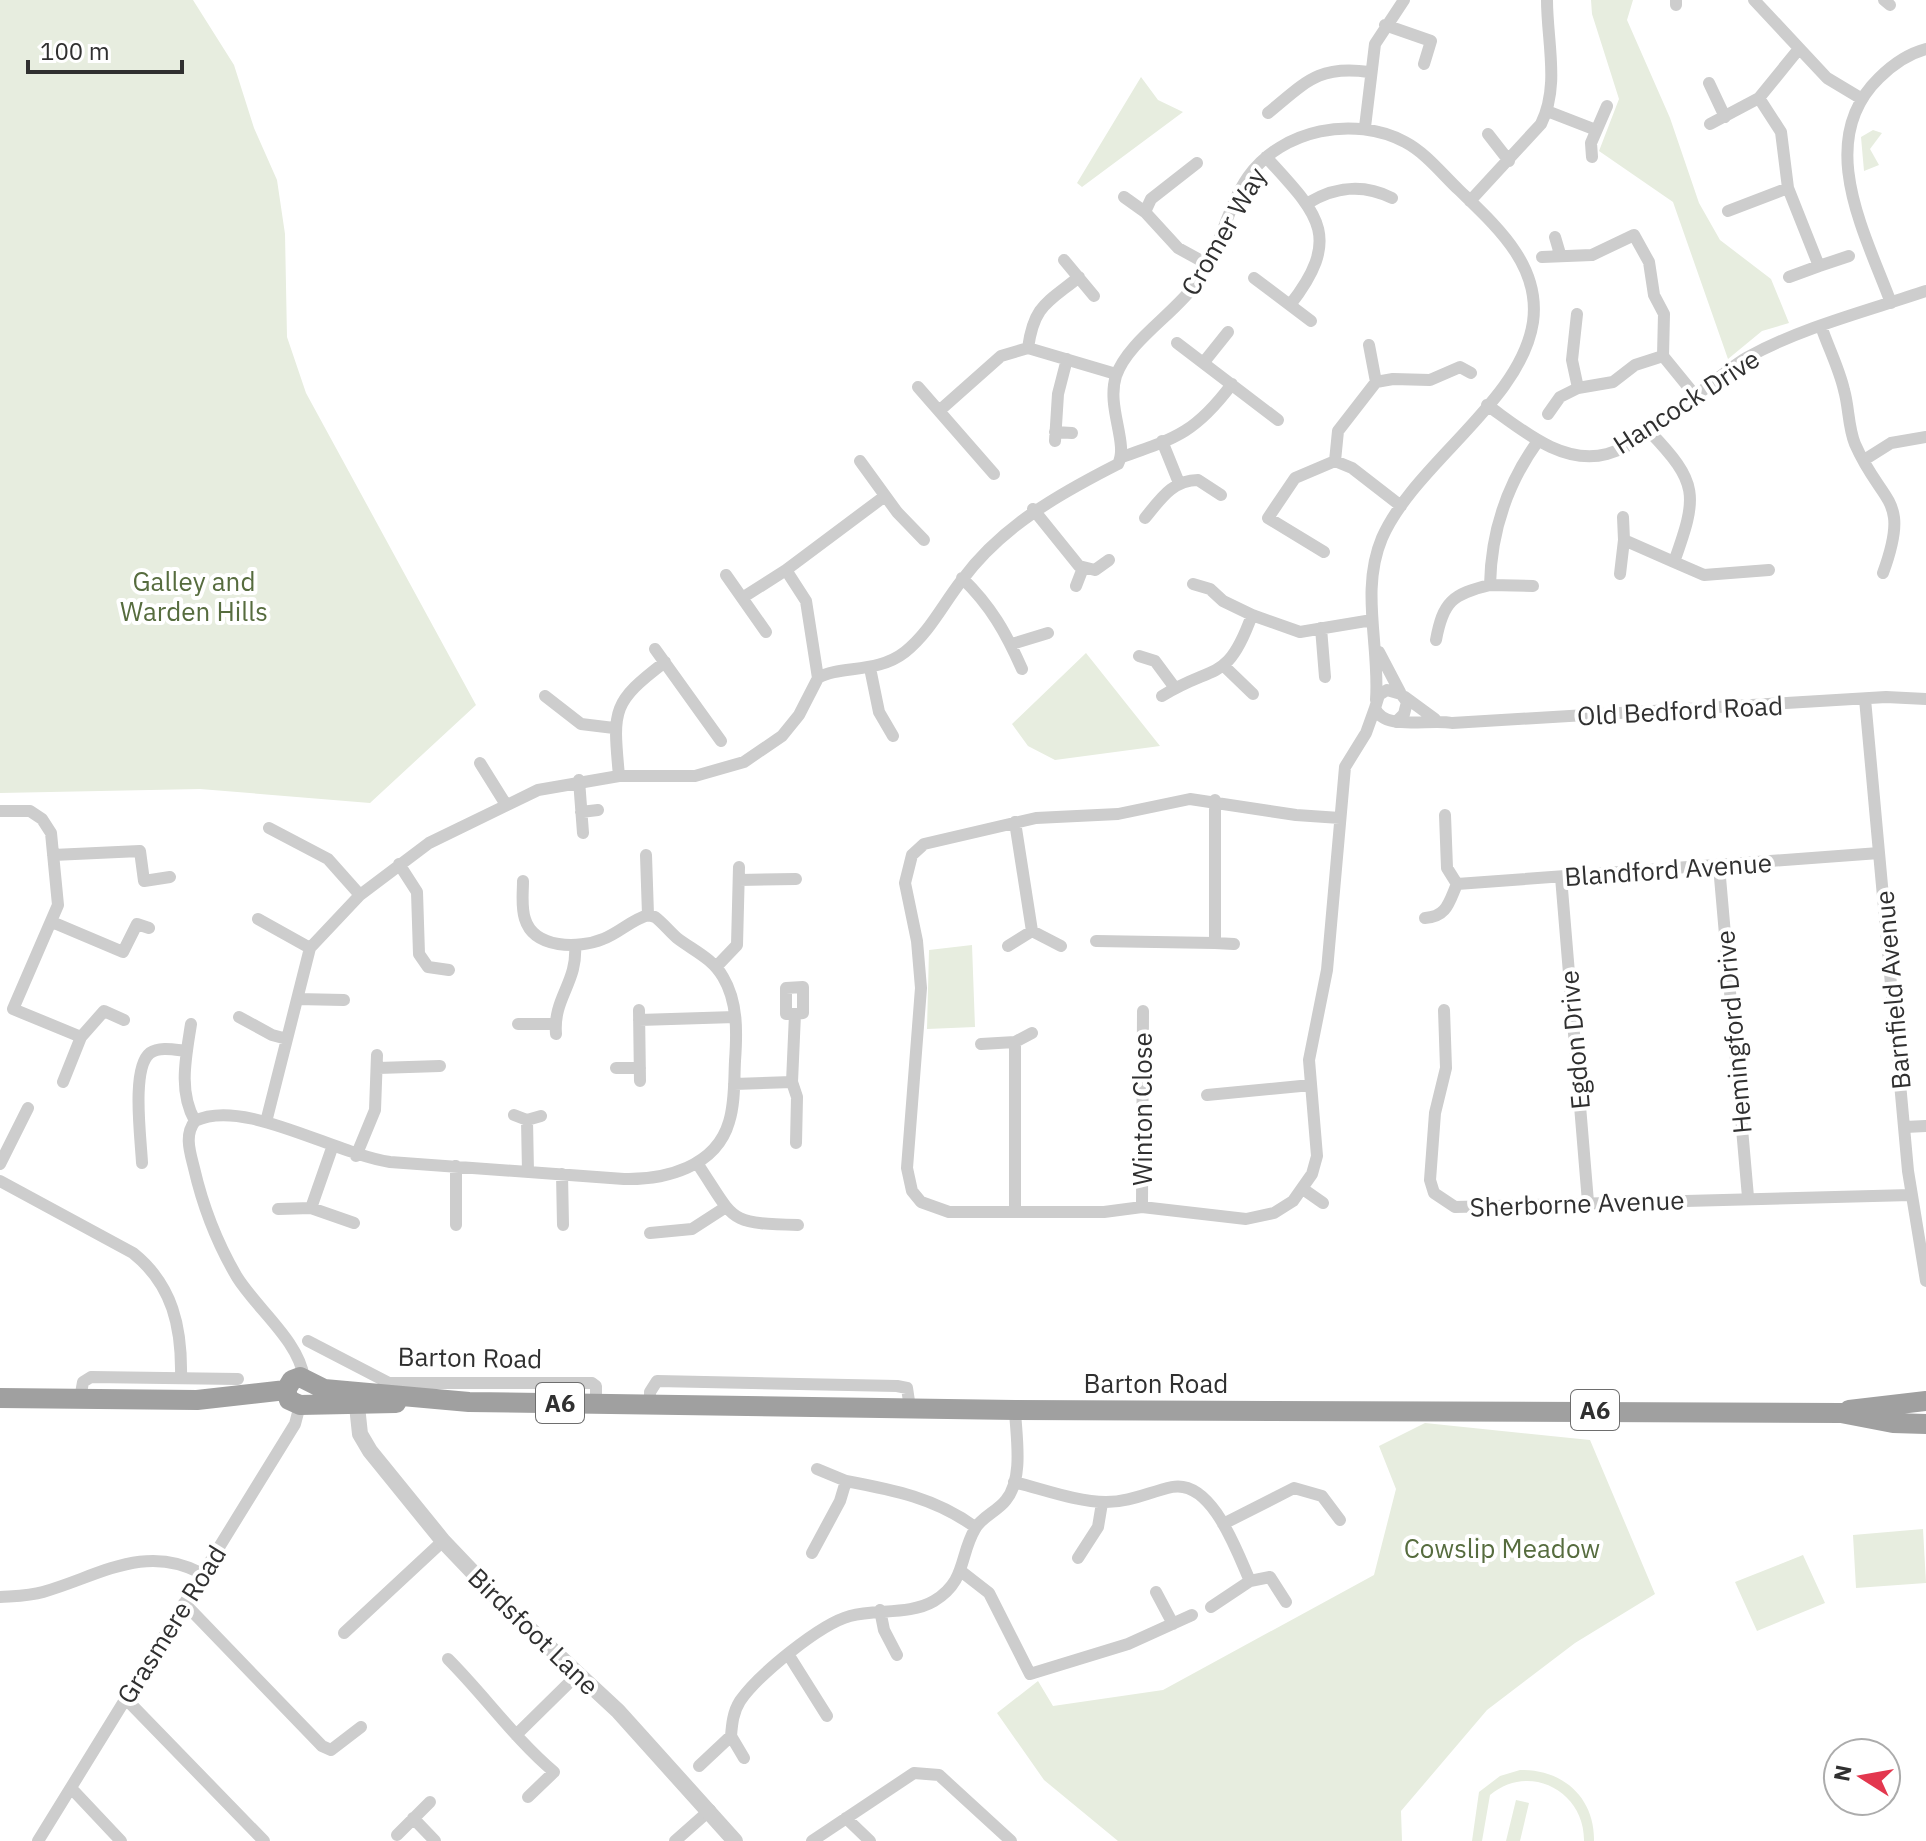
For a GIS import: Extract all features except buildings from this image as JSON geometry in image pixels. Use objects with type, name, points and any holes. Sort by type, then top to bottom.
[{"type":"highway","points":[[298,1399],[314,1393],[307,1380]]},
{"type":"highway","name":"Barton Road","points":[[307,1380],[324,1389],[385,1393],[412,1400]]},
{"type":"highway","name":"A6","points":[[0,1398],[298,1399]]},
{"type":"highway","name":"Barton Road","points":[[298,1399],[357,1406],[384,1406],[412,1400],[1015,1410],[1402,1409],[1841,1413]]},
{"type":"highway","name":"A6","points":[[1841,1413],[1862,1406],[1926,1401]]},
{"type":"highway","name":"A6","points":[[1841,1413],[1893,1423],[1926,1424]]},
{"type":"street","points":[[1365,127],[1369,72],[1375,44],[1404,0]]},
{"type":"street","points":[[1470,201],[1541,124],[1547,111],[1552,90],[1547,0]]},
{"type":"street","points":[[1754,0],[1827,78],[1862,99]]},
{"type":"street","points":[[1385,25],[1431,41],[1424,64]]},
{"type":"street","points":[[1891,303],[1850,189],[1846,154],[1850,130],[1862,99],[1887,69],[1904,57],[1926,49]]},
{"type":"street","points":[[1710,124],[1759,98],[1798,50]]},
{"type":"street","points":[[1268,113],[1306,83],[1329,70],[1369,72]]},
{"type":"street","points":[[1709,83],[1725,117]]},
{"type":"street","points":[[1759,98],[1781,132],[1788,188],[1819,266]]},
{"type":"street","points":[[1592,157],[1591,143],[1607,106]]},
{"type":"street","points":[[1547,111],[1596,130]]},
{"type":"street","name":"Cromer Way","points":[[1116,374],[1123,361],[1179,306],[1209,265],[1236,197],[1266,157],[1291,141],[1326,129],[1365,127],[1405,142],[1422,154],[1507,238],[1526,268],[1534,315],[1530,336],[1517,367],[1401,506],[1382,538],[1371,574],[1376,704]]},
{"type":"street","points":[[1488,134],[1509,161]]},
{"type":"street","points":[[1266,157],[1308,203],[1318,224],[1317,263],[1290,305]]},
{"type":"street","points":[[1145,212],[1151,199],[1197,163]]},
{"type":"street","points":[[1308,203],[1345,187],[1377,191],[1392,198]]},
{"type":"street","points":[[1728,211],[1788,188]]},
{"type":"street","points":[[1124,197],[1145,212],[1178,248],[1209,265]]},
{"type":"street","points":[[1542,257],[1592,255],[1634,235],[1649,262],[1654,295],[1664,314],[1663,356],[1694,394]]},
{"type":"street","points":[[1555,237],[1560,254]]},
{"type":"street","points":[[1789,277],[1849,256]]},
{"type":"street","points":[[1064,260],[1094,296]]},
{"type":"street","points":[[1028,348],[1032,322],[1039,310],[1079,277]]},
{"type":"street","points":[[1254,278],[1311,321]]},
{"type":"street","name":"Hancock Drive","points":[[1487,405],[1538,441],[1568,454],[1607,454],[1649,431],[1694,394],[1746,358],[1821,326],[1926,291]]},
{"type":"street","points":[[1577,314],[1572,360],[1578,388]]},
{"type":"street","points":[[1821,326],[1844,387],[1852,434],[1864,460],[1889,499],[1895,518],[1896,537],[1883,573]]},
{"type":"street","points":[[1204,362],[1228,332]]},
{"type":"street","points":[[1177,343],[1278,420]]},
{"type":"street","points":[[1369,345],[1376,382]]},
{"type":"street","points":[[939,411],[1001,356],[1028,348],[1116,374],[1112,406],[1122,457]]},
{"type":"street","points":[[1548,414],[1560,397],[1578,388],[1613,382],[1635,365],[1663,356]]},
{"type":"street","points":[[1067,359],[1058,394],[1055,436],[1072,433]]},
{"type":"street","points":[[1335,461],[1338,431],[1376,382],[1430,380],[1460,367],[1471,373]]},
{"type":"street","points":[[266,1122],[310,948],[360,895],[399,864],[429,843],[505,803],[538,790],[579,780],[619,776],[695,776],[744,762],[782,736],[799,715],[818,678],[825,674],[870,668],[902,654],[926,633],[962,578],[1033,509],[1118,464],[1122,457],[1179,436],[1208,416],[1232,384]]},
{"type":"street","points":[[918,387],[994,474]]},
{"type":"street","points":[[1649,431],[1681,465],[1689,490],[1690,519],[1674,562]]},
{"type":"street","points":[[1864,460],[1891,443],[1926,437]]},
{"type":"street","points":[[1162,441],[1179,483]]},
{"type":"street","points":[[1490,585],[1491,550],[1499,519],[1523,462],[1538,441]]},
{"type":"street","points":[[860,461],[885,496],[924,540]]},
{"type":"street","points":[[1324,552],[1268,518],[1295,478],[1335,461],[1352,468],[1401,506]]},
{"type":"street","points":[[1145,518],[1168,490],[1179,483],[1198,480],[1221,495]]},
{"type":"street","points":[[742,598],[786,570],[885,496]]},
{"type":"street","points":[[1033,509],[1072,560],[1083,568],[1095,570],[1109,560]]},
{"type":"street","points":[[1620,574],[1623,517]]},
{"type":"street","points":[[1624,540],[1704,575],[1769,570]]},
{"type":"street","points":[[1076,586],[1083,568]]},
{"type":"street","points":[[786,570],[806,601],[818,678]]},
{"type":"street","points":[[726,575],[766,632]]},
{"type":"street","points":[[962,578],[987,602],[1012,644],[1022,669]]},
{"type":"street","points":[[1193,584],[1210,589],[1223,601],[1252,615],[1300,632],[1372,620]]},
{"type":"street","points":[[1436,640],[1440,616],[1450,602],[1463,592],[1490,585],[1533,586]]},
{"type":"street","points":[[1162,696],[1225,667],[1237,651],[1252,615]]},
{"type":"street","points":[[1321,628],[1325,677]]},
{"type":"street","points":[[1012,644],[1048,633]]},
{"type":"street","name":"Cromer Way","points":[[1376,645],[1403,696]]},
{"type":"street","points":[[655,649],[721,741]]},
{"type":"street","points":[[1139,656],[1155,661],[1175,688]]},
{"type":"street","points":[[619,776],[614,728],[624,697],[665,662]]},
{"type":"street","points":[[1225,667],[1253,694]]},
{"type":"street","points":[[870,668],[879,712],[893,736]]},
{"type":"street","points":[[1340,818],[1263,811],[1215,800],[1190,799],[1118,814],[1015,822],[924,844],[912,855],[905,883],[920,958],[921,1017],[907,1168],[912,1191],[921,1202],[935,1209],[1015,1211],[1104,1212],[1142,1207],[1246,1219],[1274,1213],[1303,1189],[1317,1156],[1311,1085],[1313,1029],[1327,970],[1345,767],[1366,733],[1376,704],[1387,690],[1403,696],[1435,719]]},
{"type":"street","points":[[545,696],[581,724],[614,728]]},
{"type":"street","points":[[1376,704],[1378,716],[1393,722],[1404,714],[1403,696]]},
{"type":"street","name":"Old Bedford Road","points":[[1366,733],[1393,722],[1435,719],[1452,723],[1865,699],[1926,699]]},
{"type":"street","name":"Barnfield Avenue","points":[[1865,699],[1911,1195],[1926,1281]]},
{"type":"street","points":[[480,763],[505,803]]},
{"type":"street","points":[[477,785],[489,776]]},
{"type":"street","points":[[579,780],[583,833]]},
{"type":"street","points":[[1215,800],[1215,943]]},
{"type":"street","points":[[581,812],[598,810]]},
{"type":"street","points":[[0,811],[30,811],[42,819],[51,833],[58,905],[13,1009],[81,1037]]},
{"type":"street","points":[[1425,918],[1438,918],[1445,911],[1457,884],[1447,868],[1445,815]]},
{"type":"street","points":[[1015,822],[1032,931]]},
{"type":"street","points":[[269,828],[328,859],[360,895]]},
{"type":"street","points":[[277,850],[284,837]]},
{"type":"street","points":[[53,855],[140,851],[144,881],[170,877]]},
{"type":"street","name":"Blandford Avenue","points":[[1457,884],[1879,853]]},
{"type":"street","points":[[646,855],[648,915]]},
{"type":"street","points":[[399,864],[417,892],[419,954],[428,967],[449,970]]},
{"type":"street","name":"Hemingford Drive","points":[[1719,866],[1748,1197]]},
{"type":"street","points":[[646,870],[660,869]]},
{"type":"street","points":[[716,967],[737,945],[739,873],[796,879]]},
{"type":"street","name":"Egdon Drive","points":[[1561,877],[1588,1202]]},
{"type":"street","points":[[523,881],[529,899],[523,916],[538,938],[575,945],[607,938],[648,915]]},
{"type":"street","points":[[195,1121],[230,1114],[266,1122],[356,1156],[390,1162],[640,1179],[670,1174],[697,1163],[711,1153],[726,1132],[734,1084],[735,1017],[732,996],[716,967],[662,922],[648,915]]},
{"type":"street","points":[[52,922],[123,952],[137,924],[149,928]]},
{"type":"street","points":[[264,926],[310,948]]},
{"type":"street","points":[[1008,946],[1032,931]]},
{"type":"street","points":[[1032,931],[1061,946]]},
{"type":"street","points":[[1096,941],[1234,944]]},
{"type":"street","points":[[518,1024],[555,1029],[561,998],[577,966],[575,945]]},
{"type":"street","points":[[297,999],[344,1000]]},
{"type":"street","name":"Sherborne Avenue","points":[[1444,1010],[1446,1068],[1435,1113],[1430,1180],[1434,1193],[1455,1207],[1911,1195]]},
{"type":"street","points":[[63,1082],[81,1037],[104,1011],[124,1020]]},
{"type":"street","name":"Winton Close","points":[[1142,1207],[1143,1011]]},
{"type":"street","points":[[795,1014],[792,1082],[797,1097],[796,1143]]},
{"type":"street","points":[[616,1068],[640,1075],[639,1015],[735,1017]]},
{"type":"street","points":[[239,1017],[272,1035],[287,1039]]},
{"type":"street","points":[[191,1024],[185,1102],[195,1121],[189,1143],[209,1220],[238,1278],[295,1348],[307,1380]]},
{"type":"street","points":[[981,1044],[1015,1042],[1032,1033]]},
{"type":"street","points":[[1015,1042],[1015,1211]]},
{"type":"street","points":[[142,1163],[135,1146],[144,1061],[158,1050],[187,1051]]},
{"type":"street","points":[[356,1156],[375,1110],[378,1062],[440,1066]]},
{"type":"street","points":[[734,1084],[792,1082]]},
{"type":"street","points":[[1207,1095],[1311,1085]]},
{"type":"street","points":[[0,1164],[28,1108]]},
{"type":"street","points":[[514,1115],[527,1120],[541,1116]]},
{"type":"street","points":[[527,1120],[528,1172]]},
{"type":"street","points":[[1905,1127],[1926,1126]]},
{"type":"street","points":[[311,1208],[332,1148]]},
{"type":"street","points":[[697,1163],[738,1220],[749,1224],[798,1225]]},
{"type":"street","points":[[456,1166],[456,1225]]},
{"type":"street","points":[[562,1174],[563,1225]]},
{"type":"street","points":[[0,1181],[133,1253],[149,1266],[170,1298],[180,1327],[181,1377]]},
{"type":"street","points":[[1303,1189],[1323,1203]]},
{"type":"street","points":[[650,1233],[692,1229],[726,1207]]},
{"type":"street","points":[[278,1209],[311,1208],[354,1223]]},
{"type":"street","name":"Barton Road","points":[[308,1341],[330,1360],[389,1383],[592,1383],[596,1386],[596,1403]]},
{"type":"street","points":[[80,1399],[83,1382],[91,1377],[238,1379]]},
{"type":"street","points":[[650,1403],[650,1392],[657,1381],[897,1386],[907,1388],[910,1408]]},
{"type":"street","points":[[728,1405],[729,1383]]},
{"type":"street","name":"Grasmere Road","points":[[38,1841],[295,1424],[298,1399]]},
{"type":"street","name":"Birdsfoot Lane","points":[[357,1406],[360,1434],[370,1451],[443,1541],[710,1810],[734,1841]]},
{"type":"street","points":[[744,1758],[731,1736],[732,1719],[740,1701],[788,1654],[819,1630],[847,1616],[880,1610],[914,1609],[930,1603],[943,1594],[962,1572],[975,1527],[1008,1499],[1014,1482],[1015,1410]]},
{"type":"street","points":[[817,1469],[846,1481],[915,1495],[938,1503],[975,1527]]},
{"type":"street","points":[[812,1553],[840,1501],[846,1481]]},
{"type":"street","points":[[1014,1482],[1102,1503],[1131,1501],[1176,1486],[1202,1493],[1223,1524],[1250,1581]]},
{"type":"street","points":[[1223,1524],[1294,1488],[1322,1496],[1340,1520]]},
{"type":"street","points":[[1078,1558],[1098,1527],[1102,1503]]},
{"type":"street","points":[[344,1633],[443,1541]]},
{"type":"street","points":[[0,1597],[41,1593],[122,1563],[152,1558],[184,1564],[201,1573]]},
{"type":"street","points":[[962,1572],[989,1593],[1030,1674],[1128,1644],[1192,1615]]},
{"type":"street","points":[[1211,1607],[1250,1581],[1270,1577],[1286,1602]]},
{"type":"street","points":[[1156,1592],[1173,1624]]},
{"type":"street","points":[[184,1603],[322,1746],[331,1750],[361,1727]]},
{"type":"street","points":[[880,1610],[884,1630],[897,1655]]},
{"type":"street","points":[[788,1654],[827,1716]]},
{"type":"street","points":[[448,1659],[486,1696],[516,1735],[554,1772],[528,1797]]},
{"type":"street","points":[[516,1735],[578,1674]]},
{"type":"street","points":[[125,1698],[264,1841]]},
{"type":"street","points":[[699,1766],[731,1736]]},
{"type":"street","points":[[812,1841],[914,1773],[939,1775],[1002,1838]]},
{"type":"street","points":[[71,1788],[121,1841]]},
{"type":"street","points":[[397,1835],[430,1802]]},
{"type":"street","points":[[675,1841],[710,1810]]},
{"type":"street","points":[[413,1818],[435,1841]]},
{"type":"street","points":[[846,1818],[870,1841]]},
{"type":"green space","name":"Galley and Warden Hills","points":[[0,0],[193,0],[234,65],[254,128],[277,180],[285,234],[287,337],[306,393],[476,705],[370,803],[200,789],[0,793]]},
{"type":"green space","points":[[1591,0],[1633,0],[1627,20],[1670,118],[1699,203],[1720,240],[1771,279],[1789,323],[1762,331],[1728,359],[1673,202],[1599,151],[1619,99],[1592,14]]},
{"type":"green space","points":[[1141,77],[1158,100],[1183,112],[1082,187],[1077,183]]},
{"type":"green space","points":[[1873,130],[1882,133],[1870,149],[1879,165],[1864,171],[1861,137]]},
{"type":"green space","points":[[1086,653],[1160,746],[1055,760],[1028,746],[1012,724]]},
{"type":"green space","points":[[972,945],[975,1027],[927,1029],[929,950]]},
{"type":"green space","name":"Cowslip Meadow","points":[[1425,1423],[1590,1440],[1655,1594],[1575,1643],[1487,1710],[1401,1811],[1402,1841],[1118,1841],[1044,1780],[997,1713],[1038,1681],[1053,1706],[1163,1690],[1374,1575],[1396,1489],[1379,1446]]},
{"type":"green space","points":[[1923,1529],[1926,1583],[1856,1588],[1853,1535]]},
{"type":"green space","points":[[1803,1555],[1825,1603],[1757,1631],[1735,1582]]},
{"type":"green space","points":[[1520,1770],[1550,1775],[1574,1789],[1589,1812],[1594,1841],[1584,1841],[1582,1823],[1565,1796],[1552,1787],[1521,1781],[1505,1785],[1490,1795],[1482,1841],[1472,1841],[1479,1792],[1500,1776]]},
{"type":"green space","points":[[1516,1800],[1529,1803],[1520,1841],[1506,1841]]}]
